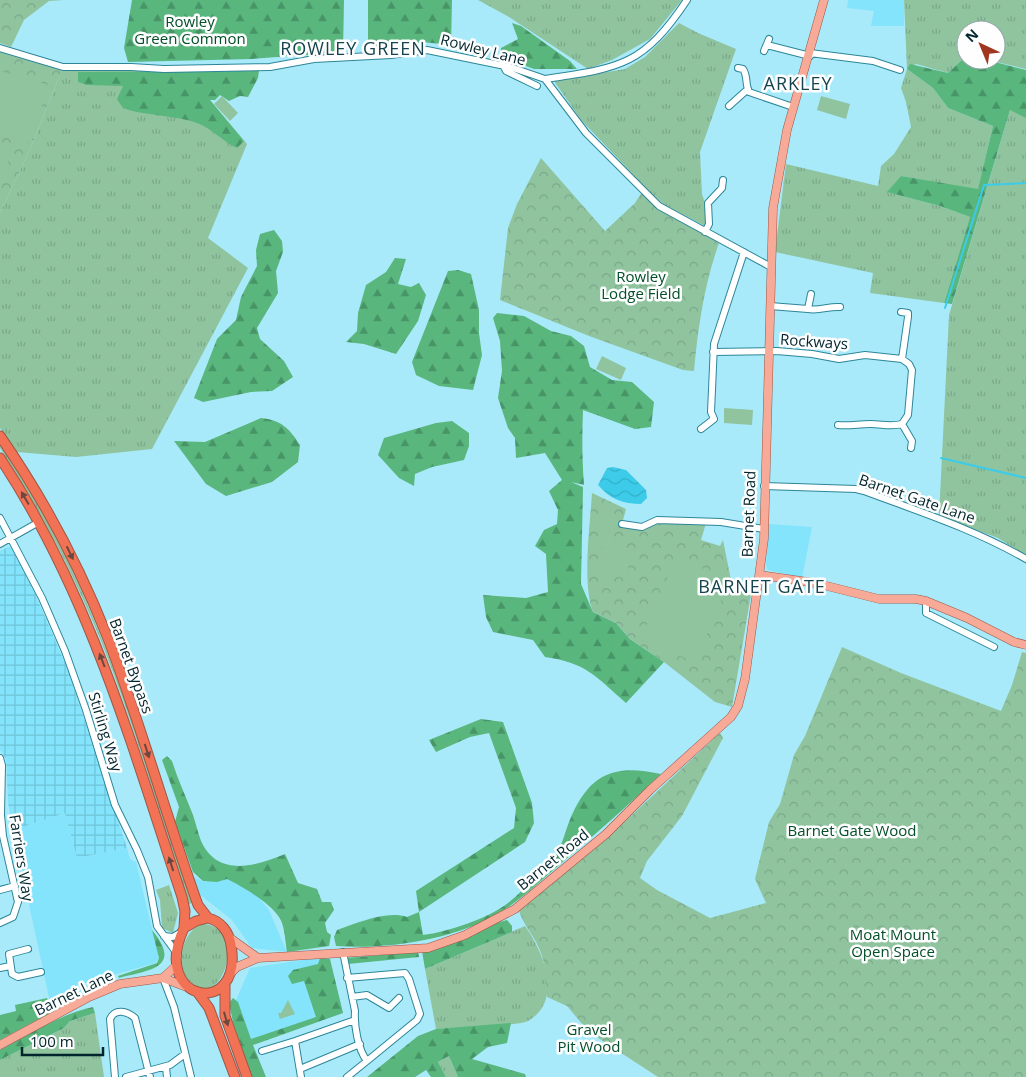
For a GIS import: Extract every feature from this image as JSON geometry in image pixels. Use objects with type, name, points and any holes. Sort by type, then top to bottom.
[{"type":"highway","name":"Barnet Bypass","points":[[0,436],[49,513],[93,601],[120,670],[198,905],[208,918]]},
{"type":"highway","name":"Barnet Bypass","points":[[0,458],[39,522],[72,588],[109,677],[182,898],[183,930]]},
{"type":"highway","points":[[198,993],[213,992],[224,984],[230,974],[232,960],[230,938],[218,922],[208,918],[196,921],[183,930],[176,965],[184,986],[198,993],[209,1008],[235,1077]]},
{"type":"highway","points":[[224,984],[225,1016],[247,1077]]},
{"type":"main road","name":"Barnet Road","points":[[230,974],[237,967],[258,958],[428,948],[460,937],[514,908],[606,834],[735,712],[744,679],[760,575],[764,529],[768,352],[775,192],[793,107],[810,54],[824,0]]},
{"type":"main road","points":[[760,575],[814,583],[879,599],[916,599],[926,601],[1026,645]]},
{"type":"main road","points":[[230,938],[258,958]]},
{"type":"main road","points":[[163,978],[176,965]]},
{"type":"main road","name":"Barnet Lane","points":[[0,1045],[120,984],[163,978],[184,986]]},
{"type":"street","points":[[687,0],[663,32],[641,54],[606,68],[545,79],[586,133],[659,206],[771,266]]},
{"type":"street","points":[[766,45],[810,54],[873,61],[900,70]]},
{"type":"street","name":"Rowley Lane","points":[[0,48],[63,67],[164,69],[270,66],[314,60],[391,55],[427,50],[503,65],[545,79]]},
{"type":"street","points":[[503,65],[506,71],[537,86]]},
{"type":"street","points":[[738,68],[743,69],[746,73],[750,92],[793,107]]},
{"type":"street","points":[[729,106],[748,89]]},
{"type":"street","points":[[705,232],[709,224],[708,203],[722,188],[723,180]]},
{"type":"street","points":[[701,429],[714,419],[711,412],[714,352],[721,316],[744,252]]},
{"type":"street","points":[[808,309],[811,294]]},
{"type":"street","points":[[770,306],[819,311],[832,306],[840,307]]},
{"type":"street","points":[[838,425],[847,422],[856,427],[869,424],[892,427],[902,424],[908,415],[912,370],[902,359],[908,313],[901,312]]},
{"type":"street","name":"Rockways","points":[[714,352],[812,354],[839,359],[865,355],[902,359]]},
{"type":"street","points":[[902,424],[912,441],[911,448]]},
{"type":"street","name":"Barnet Gate Lane","points":[[764,486],[856,489],[864,491],[972,531],[998,542],[1026,559]]},
{"type":"street","name":"Stirling Way","points":[[0,518],[12,537],[42,598],[65,651],[86,710],[115,805],[143,863],[150,884],[157,926],[178,955]]},
{"type":"street","points":[[622,524],[642,527],[656,520],[721,522],[764,529]]},
{"type":"street","points":[[0,544],[39,522]]},
{"type":"street","points":[[926,601],[926,613],[994,647]]},
{"type":"street","name":"Farriers Way","points":[[0,758],[2,765],[2,836],[18,902],[17,912],[10,920],[0,923]]},
{"type":"street","points":[[0,890],[15,886]]},
{"type":"street","points":[[164,936],[173,937],[183,930]]},
{"type":"street","points":[[28,949],[9,954],[10,966],[14,977],[41,972]]},
{"type":"street","points":[[342,952],[352,997],[354,1020],[360,1044],[367,1061]]},
{"type":"street","points":[[0,968],[10,966]]},
{"type":"street","points":[[347,978],[405,974],[409,979],[420,1014],[417,1020],[348,1077]]},
{"type":"street","points":[[163,978],[174,1007],[191,1077]]},
{"type":"street","points":[[352,997],[367,995],[389,1008],[399,998]]},
{"type":"street","points":[[116,1077],[110,1019],[113,1014],[119,1012],[127,1013],[135,1018],[149,1073]]},
{"type":"street","points":[[262,1051],[354,1020]]},
{"type":"street","points":[[295,1041],[301,1077]]},
{"type":"street","points":[[300,1070],[360,1044]]},
{"type":"street","points":[[126,1077],[149,1073],[166,1067],[175,1063],[185,1054]]},
{"type":"street","points":[[166,1067],[167,1077]]},
{"type":"shaded area","points":[[848,0],[904,0],[904,26],[871,26],[874,11],[847,8]]},
{"type":"shaded area","points":[[769,524],[812,527],[802,578],[768,570],[766,565]]},
{"type":"shaded area","points":[[11,547],[33,589],[68,670],[127,848],[77,858],[65,813],[13,830],[8,803],[6,759],[0,750],[0,551]]},
{"type":"shaded area","points":[[65,813],[77,858],[127,848],[130,859],[136,862],[159,958],[155,963],[75,986],[76,993],[51,1007],[13,830]]},
{"type":"shaded area","points":[[189,875],[205,882],[221,878],[236,881],[254,892],[269,910],[287,952],[252,948],[232,920],[198,893]]},
{"type":"shaded area","points":[[315,958],[329,958],[343,1013],[252,1045],[236,1000],[250,968]]},
{"type":"green space","points":[[0,0],[64,0],[49,1],[24,20],[11,47],[0,43]]},
{"type":"green space","name":"Rowley Green Common","points":[[132,0],[344,0],[343,52],[252,59],[128,62],[124,48]]},
{"type":"green space","points":[[368,0],[452,0],[451,45],[422,42],[368,49]]},
{"type":"green space","points":[[478,0],[682,0],[650,39],[612,60],[588,69],[509,17]]},
{"type":"green space","points":[[904,0],[1026,0],[1026,69],[1006,64],[1006,20],[956,20],[956,65],[948,73],[916,64],[907,69]]},
{"type":"green space","points":[[512,23],[521,26],[570,61],[577,69],[534,69],[501,57],[501,48],[518,39]]},
{"type":"green space","points":[[679,23],[736,49],[700,152],[702,194],[707,209],[707,223],[705,226],[663,204],[645,187],[581,120],[554,81],[625,69],[645,57]]},
{"type":"green space","points":[[0,50],[62,70],[31,147],[0,213]]},
{"type":"green space","points":[[910,64],[948,73],[956,65],[956,70],[1006,70],[1006,65],[1026,70],[1026,118],[1010,110],[952,304],[944,303],[970,217],[940,206],[887,192],[901,176],[978,189],[993,126],[948,108],[933,88],[907,69]]},
{"type":"green space","points":[[907,69],[933,88],[948,108],[993,126],[978,190],[901,176],[888,192],[940,206],[970,217],[944,303],[870,293],[873,273],[775,252],[786,164],[878,186],[881,166],[894,154],[911,127],[901,88]]},
{"type":"green space","points":[[62,70],[181,71],[202,91],[247,144],[208,238],[248,268],[152,449],[76,457],[17,452],[0,428],[0,213],[31,147]]},
{"type":"green space","points":[[0,71],[48,85],[31,143],[0,134]]},
{"type":"green space","points":[[259,71],[258,78],[248,97],[240,96],[229,101],[220,95],[215,100],[210,100],[244,141],[237,148],[208,128],[197,123],[124,108],[117,99],[123,86],[87,85],[78,82],[78,72]]},
{"type":"green space","points":[[222,96],[238,113],[230,121],[214,104]]},
{"type":"green space","points":[[821,96],[850,104],[846,119],[817,110]]},
{"type":"green space","points":[[1013,100],[1026,107],[1026,556],[998,538],[939,516],[949,315]]},
{"type":"green space","points":[[0,153],[10,155],[0,191]]},
{"type":"green space","name":"Rowley Lodge Field","points":[[541,158],[605,231],[635,203],[642,192],[660,210],[719,243],[702,307],[694,371],[683,370],[589,336],[500,300],[508,228],[517,204]]},
{"type":"green space","points":[[274,230],[282,241],[283,252],[276,271],[278,293],[257,328],[260,339],[284,361],[293,377],[272,391],[251,392],[203,402],[194,398],[217,339],[236,320],[241,297],[257,266],[256,250],[260,234]]},
{"type":"green space","points":[[395,258],[406,259],[398,284],[411,287],[419,283],[426,295],[418,321],[396,354],[364,344],[346,342],[357,331],[358,313],[366,285],[386,272]]},
{"type":"green space","points":[[458,270],[471,274],[479,310],[479,333],[482,355],[473,390],[439,386],[416,375],[412,362],[448,271]]},
{"type":"green space","points":[[497,313],[524,316],[551,331],[571,336],[584,346],[590,367],[612,380],[632,382],[654,402],[651,427],[635,429],[583,410],[582,448],[584,485],[571,482],[583,487],[581,584],[593,612],[616,623],[630,639],[664,662],[626,703],[590,672],[571,663],[545,657],[533,640],[493,632],[486,617],[483,595],[526,598],[548,592],[546,554],[535,546],[544,530],[557,524],[558,510],[549,491],[562,480],[545,453],[516,458],[515,438],[508,428],[498,398],[502,371],[500,341],[493,318]]},
{"type":"green space","points":[[602,356],[626,368],[621,380],[596,369]]},
{"type":"green space","points":[[724,408],[753,410],[752,425],[724,423]]},
{"type":"green space","points":[[261,418],[279,423],[292,434],[300,445],[298,462],[272,482],[226,496],[206,484],[174,441],[205,442]]},
{"type":"green space","points":[[452,421],[469,433],[469,446],[464,460],[432,467],[415,474],[414,486],[399,478],[378,455],[384,438],[436,423]]},
{"type":"green space","points":[[0,444],[34,497],[63,552],[89,608],[134,725],[192,903],[189,904],[137,740],[92,619],[57,546],[0,448]]},
{"type":"green space","points":[[592,493],[626,509],[622,524],[642,527],[657,520],[706,523],[701,540],[720,546],[723,540],[733,590],[752,588],[732,707],[715,702],[664,662],[630,639],[616,623],[593,612],[587,570]]},
{"type":"green space","points":[[601,517],[615,518],[613,548],[600,547]]},
{"type":"green space","points":[[602,550],[629,551],[628,578],[601,576]]},
{"type":"green space","points":[[676,557],[730,580],[695,662],[641,639]]},
{"type":"green space","name":"Moat Mount Open Space","points":[[842,647],[901,673],[1001,711],[1012,685],[1022,652],[1026,653],[1026,1077],[658,1077],[589,1032],[567,1006],[547,997],[542,955],[519,911],[604,841],[720,733],[723,738],[682,816],[647,861],[640,878],[657,890],[710,918],[766,903],[755,879],[769,822],[780,804],[794,755],[805,736]]},
{"type":"green space","points":[[481,719],[503,722],[532,803],[534,823],[525,842],[419,912],[416,891],[514,828],[516,808],[489,733],[470,737],[436,752],[429,740]]},
{"type":"green space","points":[[167,756],[172,761],[201,841],[208,853],[227,865],[238,866],[262,862],[285,854],[298,883],[317,889],[322,902],[331,902],[334,910],[325,923],[327,932],[331,935],[329,946],[287,952],[281,920],[269,906],[248,890],[227,879],[217,882],[203,881],[193,872],[175,822],[179,807],[162,760]]},
{"type":"green space","points":[[629,770],[661,774],[528,892],[501,912],[484,921],[443,936],[421,941],[377,946],[336,946],[334,937],[337,930],[381,916],[399,915],[407,917],[419,912],[423,935],[468,924],[500,909],[553,861],[576,806],[584,793],[594,783],[604,776]]},
{"type":"green space","points":[[169,885],[178,913],[173,933],[162,928],[160,900],[156,890]]},
{"type":"green space","points":[[507,920],[512,926],[512,932],[425,969],[422,951],[457,942],[496,923]]},
{"type":"green space","points":[[202,924],[216,928],[225,938],[228,951],[226,965],[221,978],[212,987],[202,989],[190,982],[185,975],[181,959],[182,950],[189,934]]},
{"type":"green space","points":[[525,926],[538,949],[547,975],[548,989],[545,1001],[539,1012],[528,1021],[522,1023],[436,1029],[425,969]]},
{"type":"green space","points":[[152,930],[161,943],[164,952],[163,960],[159,965],[151,969],[119,978],[118,976],[157,963],[159,958]]},
{"type":"green space","points":[[418,952],[419,957],[348,964],[345,958]]},
{"type":"green space","points":[[320,958],[330,959],[343,1013],[253,1045],[266,1077],[252,1077],[233,1022],[229,1003],[233,998],[238,1002],[251,1039],[316,1017],[304,981],[292,984],[288,976],[293,970],[318,964]]},
{"type":"green space","points":[[47,998],[51,1007],[50,1013],[0,1040],[0,1015],[16,1011],[15,1005]]},
{"type":"green space","points":[[288,1000],[295,1014],[280,1019],[278,1013],[281,1013]]},
{"type":"green space","points":[[93,1007],[95,1013],[70,1021],[64,1028],[0,1060],[0,1050],[57,1019]]},
{"type":"green space","points":[[95,1013],[104,1077],[0,1077],[0,1060],[64,1028],[70,1021]]},
{"type":"green space","points":[[511,1023],[507,1043],[488,1047],[472,1059],[525,1074],[526,1077],[458,1077],[449,1056],[438,1062],[446,1077],[431,1077],[426,1070],[415,1077],[367,1077],[418,1036],[436,1029]]},
{"type":"green space","points":[[449,1056],[458,1077],[446,1077],[438,1062]]},
{"type":"water","points":[[613,467],[626,470],[646,490],[647,498],[641,504],[617,500],[598,485],[607,468]]},
{"type":"waterway","points":[[945,308],[984,185],[1026,183]]},
{"type":"waterway","points":[[941,458],[1026,478]]},
{"type":"district","name":"ROWLEY GREEN","points":[[353,49]]},
{"type":"district","name":"ARKLEY","points":[[798,84]]},
{"type":"district","name":"BARNET GATE","points":[[762,587]]},
{"type":"park label","name":"Barnet Gate Wood","points":[[852,831]]},
{"type":"park label","name":"Gravel Pit Wood","points":[[589,1038]]}]
